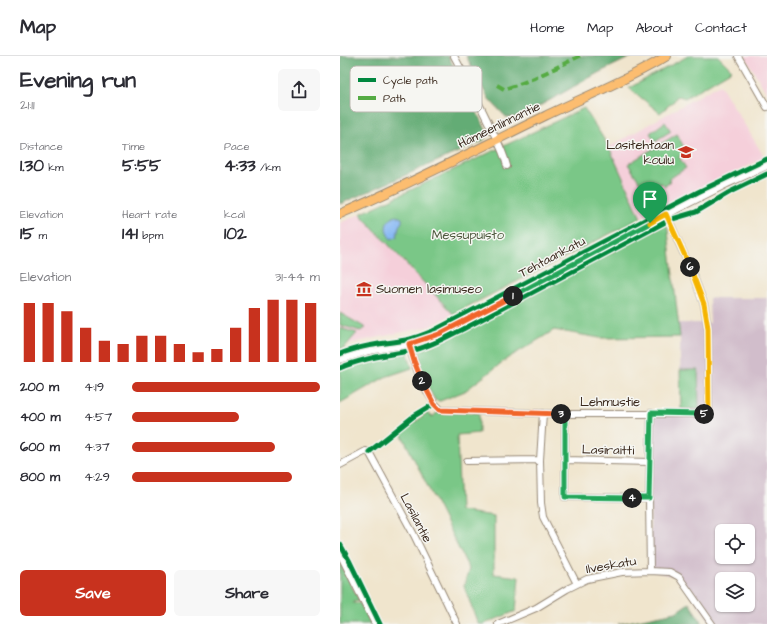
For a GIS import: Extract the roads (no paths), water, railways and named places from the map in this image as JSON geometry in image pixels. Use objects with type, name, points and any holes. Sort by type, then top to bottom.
[{"type":"main road","name":"Hämeenlinnantie","points":[[340,214],[424,176],[555,111],[612,86],[668,56]]},
{"type":"street","points":[[454,56],[459,66]]},
{"type":"street","points":[[734,56],[742,64]]},
{"type":"street","points":[[738,56],[767,107]]},
{"type":"street","points":[[482,108],[505,155],[508,166]]},
{"type":"street","name":"Tehtaankatu","points":[[340,360],[369,351],[409,344],[439,334],[666,214],[767,166]]},
{"type":"street","name":"Lehmustie","points":[[409,344],[414,361],[424,384],[434,404],[440,410],[565,414],[709,414],[708,328],[702,298],[685,255],[666,214]]},
{"type":"street","points":[[543,413],[540,460],[541,503],[543,517],[577,584]]},
{"type":"street","points":[[650,571],[649,498],[651,413]]},
{"type":"street","points":[[565,414],[565,497],[649,498]]},
{"type":"street","name":"Lasilantie","points":[[340,465],[366,451],[369,452],[414,535],[457,624]]},
{"type":"street","points":[[467,461],[540,460]]},
{"type":"street","name":"Lasiraitti","points":[[565,460],[650,462]]},
{"type":"street","points":[[340,554],[375,624]]},
{"type":"street","name":"Ilveskatu","points":[[498,624],[536,608],[587,579],[630,571],[670,572],[679,577],[712,624]]},
{"type":"water","points":[[396,216],[402,218],[402,222],[399,226],[397,237],[391,239],[388,236],[386,226],[389,220]]},
{"type":"place","name":"Lasitehtaan koulu","points":[[686,152]]},
{"type":"place","name":"Suomen lasimuseo","points":[[364,289]]},
{"type":"park label","name":"Messupuisto","points":[[468,235]]}]
